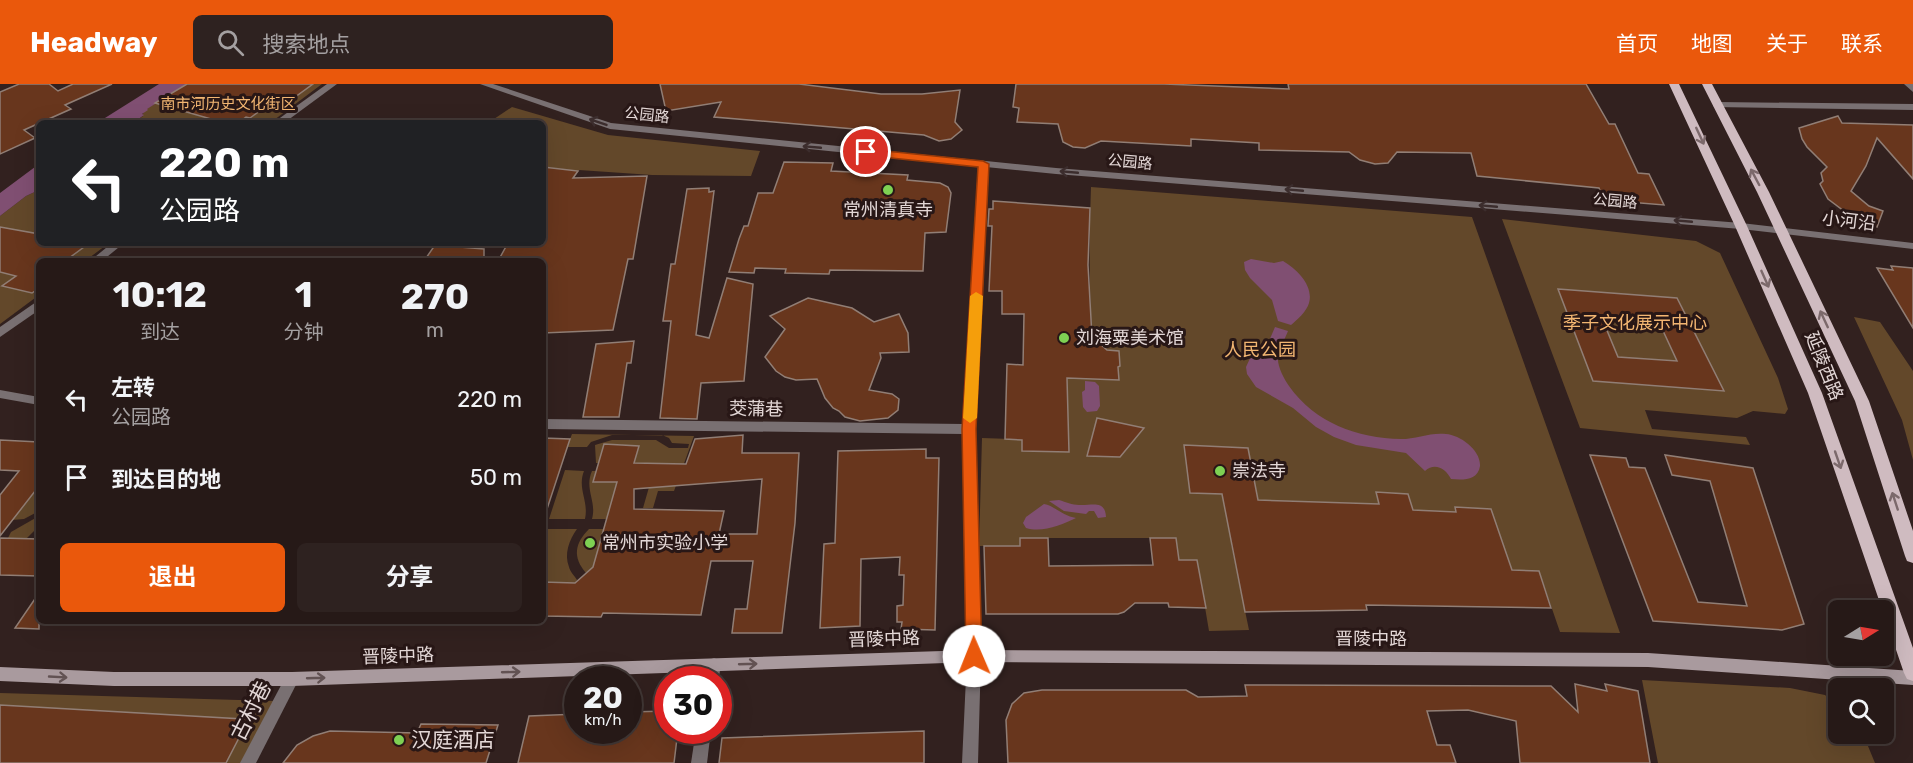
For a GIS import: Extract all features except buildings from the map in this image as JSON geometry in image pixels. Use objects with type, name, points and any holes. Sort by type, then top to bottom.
[{"type":"main road","name":"延陵西路","points":[[1674,84],[1741,226],[1815,393],[1913,676]]},
{"type":"main road","name":"延陵西路","points":[[1707,84],[1782,230],[1862,400],[1913,556]]},
{"type":"main road","name":"晋陵中路","points":[[732,671],[974,656],[1648,660],[1913,676]]},
{"type":"main road","name":"晋陵中路","points":[[0,674],[114,679],[292,679],[654,673]]},
{"type":"street","points":[[282,120],[333,84]]},
{"type":"street","name":"公园路","points":[[484,84],[610,126],[983,164],[1782,230]]},
{"type":"street","points":[[1908,84],[1913,89]]},
{"type":"street","points":[[1718,105],[1913,107]]},
{"type":"street","points":[[970,763],[974,656],[969,429],[983,164]]},
{"type":"street","name":"小河沿","points":[[1782,230],[1913,246]]},
{"type":"street","points":[[99,258],[115,246]]},
{"type":"street","points":[[0,333],[36,306]]},
{"type":"street","points":[[0,394],[36,400]]},
{"type":"street","name":"茭蒲巷","points":[[546,424],[969,429]]},
{"type":"street","name":"古村巷","points":[[248,763],[292,679]]},
{"type":"street","points":[[699,763],[702,744]]},
{"type":"green space","name":"南市河历史文化街区","points":[[187,84],[322,84],[274,120],[137,120],[143,116],[146,109]]},
{"type":"green space","points":[[512,107],[608,135],[760,151],[751,176],[652,175],[579,170],[562,197],[546,236],[546,120],[492,120]]},
{"type":"green space","name":"人民公园","points":[[1091,187],[1472,217],[1620,633],[1560,632],[1539,571],[1460,569],[1386,548],[1374,504],[1232,500],[1241,543],[1231,543],[1249,630],[1209,631],[1197,560],[1179,560],[1176,538],[1021,538],[1020,546],[979,546],[982,438],[1068,441],[1067,378],[1101,345],[1092,337]]},
{"type":"green space","points":[[36,191],[36,246],[105,246],[89,258],[36,258],[36,297],[0,324],[0,216],[26,196]]},
{"type":"green space","name":"季子文化展示中心","points":[[1502,219],[1696,241],[1720,253],[1778,378],[1788,409],[1785,414],[1753,411],[1737,418],[1645,410],[1652,429],[1746,437],[1750,445],[1580,428]]},
{"type":"green space","points":[[1854,317],[1880,322],[1913,371],[1913,460],[1902,420]]},
{"type":"green space","points":[[572,434],[633,435],[612,435],[591,442],[587,447],[567,447]]},
{"type":"green space","points":[[663,435],[694,436],[674,491],[658,491],[653,508],[643,508],[656,463],[634,463],[639,446],[605,444],[599,463],[596,463],[595,445],[612,440],[656,440],[669,448],[688,448],[689,444],[672,443]]},
{"type":"green space","points":[[565,470],[584,471],[582,484],[586,506],[585,519],[549,519]]},
{"type":"green space","points":[[592,471],[596,471],[593,482],[617,482],[607,519],[592,519],[593,506],[589,484]]},
{"type":"green space","points":[[36,490],[36,513],[24,519],[12,520]]},
{"type":"green space","points":[[36,518],[36,529],[26,539],[6,542],[11,532]]},
{"type":"green space","points":[[547,529],[577,529],[567,552],[570,569],[577,580],[575,583],[546,582]]},
{"type":"green space","points":[[589,529],[604,529],[592,572],[586,573],[577,556],[577,550]]},
{"type":"green space","points":[[1642,680],[1790,688],[1825,695],[1828,698],[1828,744],[1867,744],[1875,763],[1658,763]]},
{"type":"green space","points":[[0,693],[274,701],[241,763],[0,763]]},
{"type":"shaded area","points":[[159,84],[187,84],[147,109],[137,120],[102,120]]},
{"type":"shaded area","points":[[36,166],[36,191],[26,196],[0,216],[0,193]]},
{"type":"shaded area","points":[[1251,259],[1274,263],[1283,261],[1299,273],[1307,284],[1310,297],[1308,306],[1291,325],[1278,321],[1272,300],[1245,270],[1244,262]]},
{"type":"shaded area","points":[[1275,327],[1288,331],[1278,357],[1281,372],[1299,399],[1311,410],[1338,426],[1369,436],[1401,439],[1440,434],[1452,435],[1469,444],[1477,454],[1479,471],[1473,477],[1451,479],[1440,468],[1433,467],[1425,471],[1406,453],[1356,445],[1334,437],[1316,427],[1293,408],[1256,387],[1247,374],[1246,367],[1252,354],[1269,341]]},
{"type":"shaded area","points":[[1085,381],[1095,382],[1099,386],[1100,406],[1097,411],[1087,412],[1083,407],[1082,392],[1085,390]]},
{"type":"shaded area","points":[[1059,500],[1076,505],[1100,506],[1105,511],[1106,517],[1098,518],[1094,511],[1086,514],[1064,511],[1049,501]]},
{"type":"shaded area","points":[[1044,504],[1076,518],[1045,529],[1026,528],[1023,523],[1026,517]]},
{"type":"slow traffic","points":[[970,418],[976,296]]},
{"type":"place","name":"常州清真寺","points":[[888,190]]},
{"type":"place","name":"刘海粟美术馆","points":[[1064,338]]},
{"type":"place","name":"崇法寺","points":[[1220,471]]},
{"type":"place","name":"常州市实验小学","points":[[590,543]]},
{"type":"place","name":"汉庭酒店","points":[[399,740]]},
{"type":"route","points":[[866,152],[983,164],[969,429],[974,656]]}]
